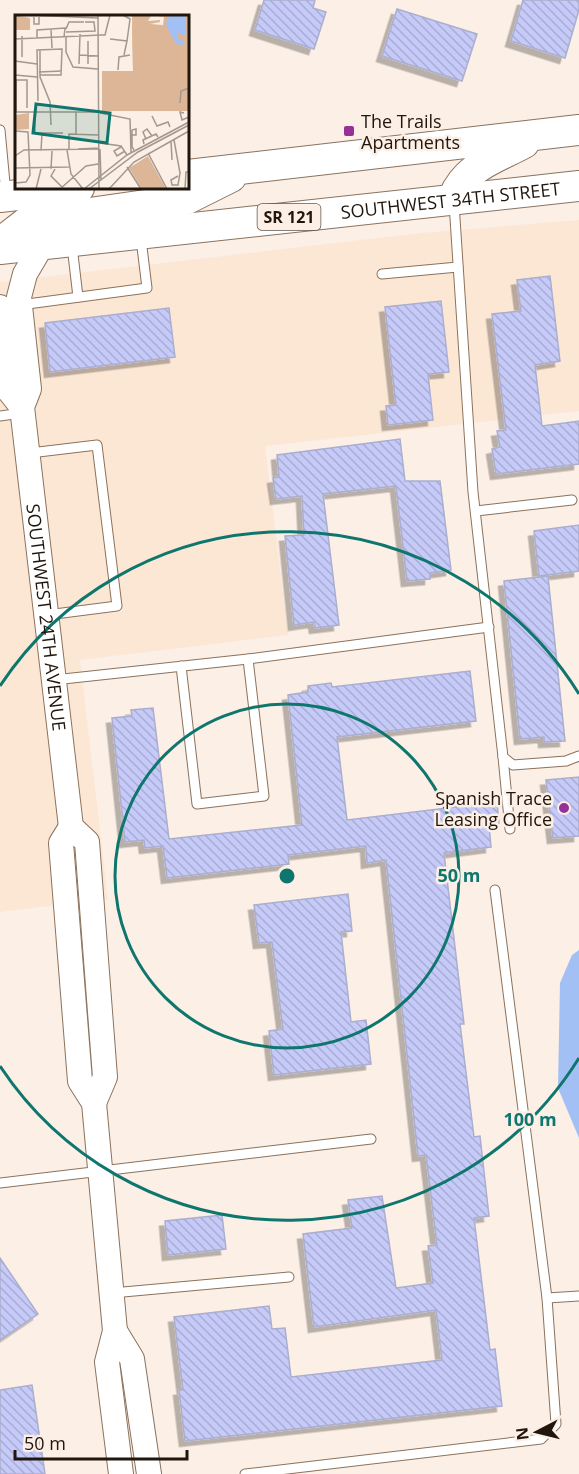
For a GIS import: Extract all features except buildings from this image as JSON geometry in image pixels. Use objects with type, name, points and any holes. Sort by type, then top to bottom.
[{"type":"main road","points":[[189,175],[579,130]]},
{"type":"main road","points":[[453,198],[460,181],[475,168],[540,134]]},
{"type":"main road","points":[[0,243],[27,222],[187,199],[250,168]]},
{"type":"main road","name":"SOUTHWEST 34TH STREET","points":[[0,249],[579,186]]},
{"type":"main road","points":[[2,198],[72,189]]},
{"type":"street","name":"SOUTHWEST 24TH AVENUE","points":[[42,244],[10,306],[10,392],[27,453],[71,827],[87,842],[105,1077],[94,1103],[115,1331],[107,1362],[121,1474]]},
{"type":"street","name":"SOUTHWEST 24TH AVENUE","points":[[115,1331],[132,1359],[149,1474]]},
{"type":"lane","points":[[0,130],[2,198]]},
{"type":"lane","points":[[453,198],[476,511],[510,829]]},
{"type":"lane","points":[[10,306],[147,288],[140,234]]},
{"type":"lane","points":[[72,241],[78,297]]},
{"type":"lane","points":[[382,274],[458,267]]},
{"type":"lane","points":[[27,453],[97,445],[117,606],[46,615]]},
{"type":"lane","points":[[476,511],[572,500]]},
{"type":"lane","points":[[54,680],[248,659],[489,627]]},
{"type":"lane","points":[[181,666],[197,804],[264,796],[248,659]]},
{"type":"lane","points":[[503,757],[513,765],[566,761],[579,756]]},
{"type":"lane","points":[[245,1474],[541,1439],[556,1424],[547,1298],[495,890]]},
{"type":"lane","points":[[0,1183],[371,1139]]},
{"type":"lane","points":[[111,1293],[289,1277]]},
{"type":"lane","points":[[547,1298],[579,1296]]},
{"type":"shaded area","points":[[579,220],[579,411],[265,446],[288,635],[80,660],[108,899],[0,912],[0,282],[421,233]]},
{"type":"water","points":[[579,950],[579,1138],[558,1088],[560,983],[572,955]]},
{"type":"place","name":"The Trails Apartments","points":[[349,131]]},
{"type":"place","name":"Spanish Trace Leasing Office","points":[[564,808]]}]
